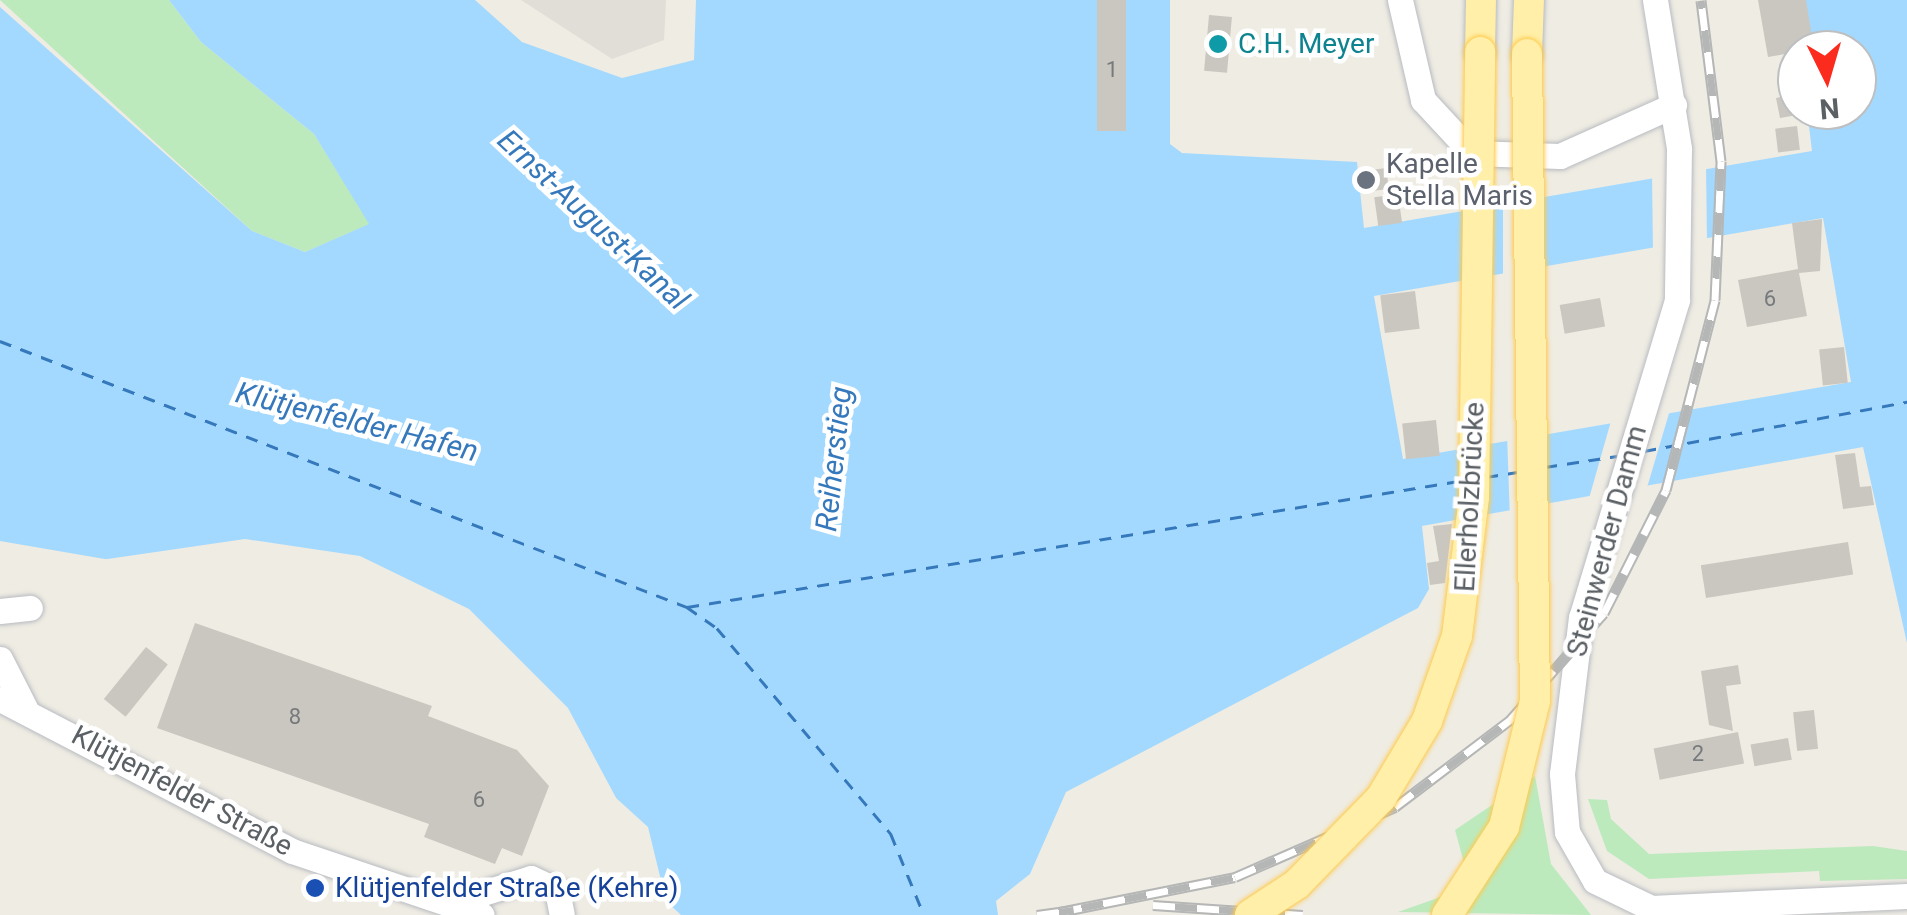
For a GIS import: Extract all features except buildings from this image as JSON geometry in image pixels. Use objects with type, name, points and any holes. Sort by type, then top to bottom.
[{"type":"main road","name":"Ellerholzbrücke","points":[[1250,915],[1297,884],[1381,798],[1426,721],[1457,636],[1473,528],[1481,0]]},
{"type":"main road","name":"Ellerholzbrücke","points":[[1447,915],[1504,827],[1535,701],[1529,0]]},
{"type":"street","points":[[1400,0],[1423,100],[1472,153],[1560,156],[1674,106]]},
{"type":"street","name":"Steinwerder Damm","points":[[1654,0],[1679,149],[1679,267],[1574,654],[1562,774],[1567,832],[1586,870],[1621,900],[1669,910],[1907,896]]},
{"type":"street","points":[[0,611],[30,608]]},
{"type":"street","points":[[0,659],[25,708]]},
{"type":"street","name":"Klütjenfelder Straße","points":[[0,699],[25,708],[292,851],[457,901],[482,915]]},
{"type":"street","points":[[457,901],[531,878],[556,890],[562,915]]},
{"type":"shaded area","points":[[521,0],[666,0],[664,40],[612,59]]},
{"type":"green space","points":[[0,0],[169,0],[201,42],[314,134],[370,224],[305,252],[252,231]]},
{"type":"green space","points":[[1535,776],[1551,864],[1591,915],[1398,912],[1449,894],[1464,863],[1455,830]]},
{"type":"green space","points":[[1588,799],[1607,800],[1611,819],[1649,854],[1873,846],[1907,851],[1907,879],[1820,881],[1819,871],[1649,879],[1607,851]]},
{"type":"water","points":[[169,0],[475,0],[522,42],[622,78],[694,60],[696,0],[1170,0],[1170,144],[1182,153],[1357,162],[1364,228],[1812,151],[1809,130],[1877,130],[1877,30],[1787,30],[1780,0],[1907,0],[1907,643],[1863,447],[1422,526],[1429,589],[1418,608],[1066,792],[1030,874],[996,901],[998,915],[681,915],[666,901],[648,827],[496,689],[414,632],[331,598],[0,541],[0,7],[252,231],[305,252],[369,224],[314,134],[201,42]],"holes":[[[1823,218],[1851,382],[1403,459],[1374,296]]]},
{"type":"pier","points":[[1706,165],[1707,242],[1653,252],[1652,174]]},
{"type":"pier","points":[[1541,193],[1540,272],[1503,279],[1503,200]]},
{"type":"pier","points":[[1670,410],[1646,491],[1588,502],[1611,421]]},
{"type":"pier","points":[[1544,433],[1547,509],[1510,510],[1507,434]]},
{"type":"pier","points":[[245,539],[360,556],[469,609],[568,708],[622,809],[493,693],[392,625],[330,603],[80,563]]},
{"type":"ferry route","points":[[0,341],[687,607],[1459,481]]},
{"type":"ferry route","points":[[1644,451],[1907,402]]},
{"type":"ferry route","points":[[1545,467],[1617,456]]},
{"type":"ferry route","points":[[1486,477],[1518,472]]},
{"type":"ferry route","points":[[687,607],[717,628],[891,834],[924,915]]},
{"type":"railway","points":[[1060,912],[1235,877],[1395,807],[1510,720],[1604,613],[1666,490],[1715,300],[1721,161],[1701,0]]},
{"type":"railway","points":[[1153,905],[1303,915]]},
{"type":"railway","points":[[1037,915],[1074,910]]},
{"type":"place","name":"C.H. Meyer","points":[[1218,44]]},
{"type":"place","name":"Kapelle Stella Maris","points":[[1366,180]]},
{"type":"place","name":"Klütjenfelder Straße (Kehre)","points":[[315,888]]},
{"type":"water label","name":"Ernst-August-Kanal","points":[[593,220]]},
{"type":"water label","name":"Klütjenfelder Hafen","points":[[357,422]]},
{"type":"water label","name":"Reiherstieg","points":[[834,459]]}]
